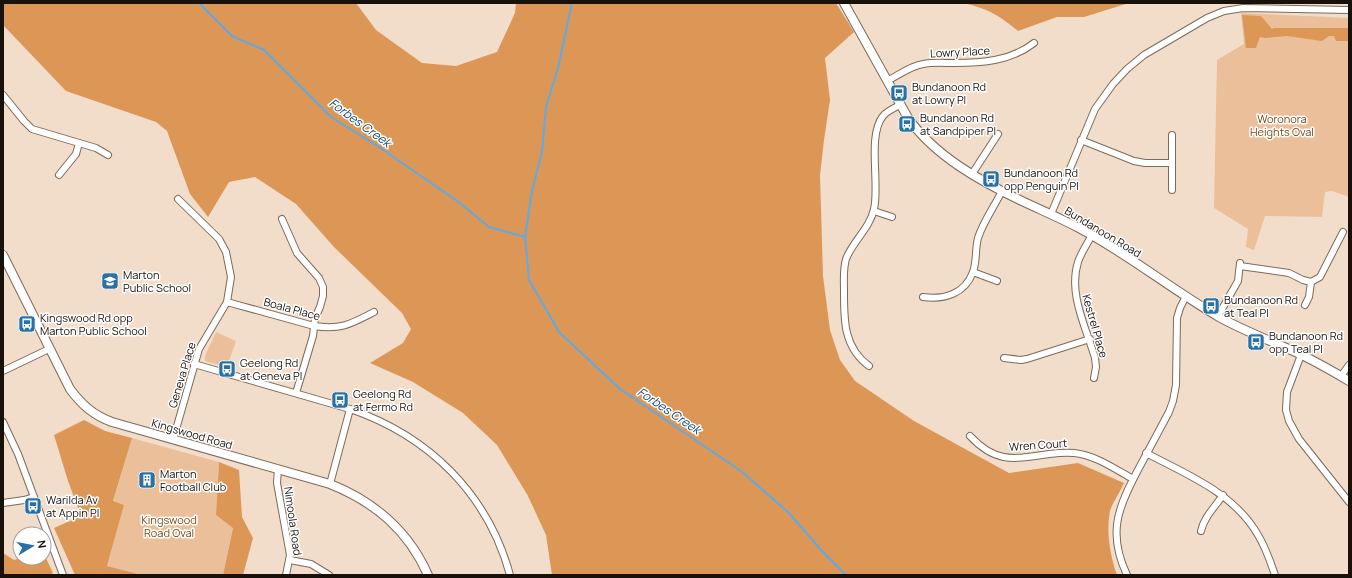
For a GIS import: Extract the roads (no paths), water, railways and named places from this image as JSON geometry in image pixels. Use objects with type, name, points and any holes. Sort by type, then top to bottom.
[{"type":"street","name":"Bundanoon Road","points":[[844,3],[900,104],[927,141],[943,154],[1002,192],[1051,214],[1092,235],[1218,316],[1256,336],[1301,355],[1349,381]]},
{"type":"street","points":[[1051,214],[1095,109],[1113,84],[1150,51],[1207,18],[1243,6],[1349,10]]},
{"type":"street","name":"Lowry Place","points":[[887,81],[916,66],[931,63],[986,62],[1018,52],[1027,48],[1034,42]]},
{"type":"street","points":[[3,95],[32,129],[96,148],[108,155]]},
{"type":"street","points":[[869,366],[852,348],[846,329],[844,310],[844,274],[846,260],[874,211],[876,197],[876,142],[878,126],[883,116],[900,104]]},
{"type":"street","points":[[972,174],[998,134]]},
{"type":"street","points":[[1172,135],[1172,190]]},
{"type":"street","points":[[1081,140],[1134,161],[1145,163],[1172,163]]},
{"type":"street","points":[[59,175],[76,154],[79,143]]},
{"type":"street","points":[[923,297],[944,297],[953,294],[964,285],[973,272],[979,235],[1002,192]]},
{"type":"street","name":"Geneva Place","points":[[173,440],[194,364],[203,341],[224,310],[232,277],[226,252],[219,240],[178,199]]},
{"type":"street","points":[[874,211],[892,217]]},
{"type":"street","points":[[282,219],[297,253],[319,278],[323,287],[322,302],[315,318],[314,336],[296,394]]},
{"type":"street","points":[[1218,316],[1238,282],[1240,264],[1289,273],[1311,282],[1320,277],[1343,232]]},
{"type":"street","name":"Kestrel Place","points":[[1092,235],[1078,261],[1074,281],[1078,303],[1095,358],[1096,367],[1094,378]]},
{"type":"street","name":"Kingswood Road","points":[[3,255],[70,389],[79,401],[93,414],[112,422],[330,484],[356,495],[369,503],[393,523],[414,548],[428,575]]},
{"type":"street","points":[[973,272],[997,281]]},
{"type":"street","points":[[1305,305],[1309,297],[1311,282]]},
{"type":"street","points":[[1127,575],[1119,554],[1117,527],[1121,506],[1146,453],[1169,412],[1174,396],[1176,385],[1176,323],[1178,312],[1186,296]]},
{"type":"street","name":"Boala Place","points":[[227,302],[314,326],[327,328],[342,327],[374,312]]},
{"type":"street","points":[[1004,358],[1021,360],[1090,339]]},
{"type":"street","points":[[3,372],[49,349]]},
{"type":"street","points":[[1301,355],[1287,392],[1286,410],[1289,421],[1299,439],[1349,502]]},
{"type":"street","points":[[194,364],[350,409],[376,418],[397,428],[423,446],[449,469],[467,489],[485,515],[496,538],[510,575]]},
{"type":"street","points":[[1341,376],[1349,365]]},
{"type":"street","points":[[330,484],[350,409]]},
{"type":"street","points":[[3,422],[18,454],[63,575]]},
{"type":"street","name":"Wren Court","points":[[970,436],[980,446],[1004,458],[1022,458],[1066,452],[1075,453],[1091,457],[1133,479]]},
{"type":"street","points":[[1146,453],[1215,490],[1223,495],[1238,509],[1252,525],[1264,545],[1275,575]]},
{"type":"street","name":"Nimoola Road","points":[[278,470],[277,483],[290,560],[286,575]]},
{"type":"street","points":[[1201,532],[1202,525],[1206,518],[1223,495]]},
{"type":"street","points":[[3,503],[34,497]]},
{"type":"street","points":[[290,560],[303,561],[311,564],[329,575]]},
{"type":"waterway","name":"Forbes Creek","points":[[199,3],[232,36],[264,50],[331,117],[379,147],[460,203],[489,227],[525,237]]},
{"type":"waterway","name":"Forbes Creek","points":[[572,3],[558,68],[546,107],[542,152],[532,191],[525,237],[529,280],[559,332],[620,389],[741,471],[788,512],[822,551],[846,575]]},
{"type":"place","name":"Bundanoon Rd at Lowry Pl","points":[[899,93]]},
{"type":"place","name":"Bundanoon Rd at Sandpiper Pl","points":[[907,124]]},
{"type":"place","name":"Bundanoon Rd opp Penguin Pl","points":[[991,179]]},
{"type":"place","name":"Marton Public School","points":[[110,281]]},
{"type":"place","name":"Bundanoon Rd at Teal Pl","points":[[1211,306]]},
{"type":"place","name":"Kingswood Rd opp Marton Public School","points":[[27,324]]},
{"type":"place","name":"Bundanoon Rd opp Teal Pl","points":[[1256,342]]},
{"type":"place","name":"Geelong Rd at Geneva Pl","points":[[227,369]]},
{"type":"place","name":"Geelong Rd at Fermo Rd","points":[[340,400]]},
{"type":"place","name":"Marton Football Club","points":[[147,480]]},
{"type":"place","name":"Warilda Av at Appin Pl","points":[[33,506]]},
{"type":"park label","name":"Woronora Heights Oval","points":[[1282,125]]},
{"type":"park label","name":"Kingswood Road Oval","points":[[169,526]]}]
